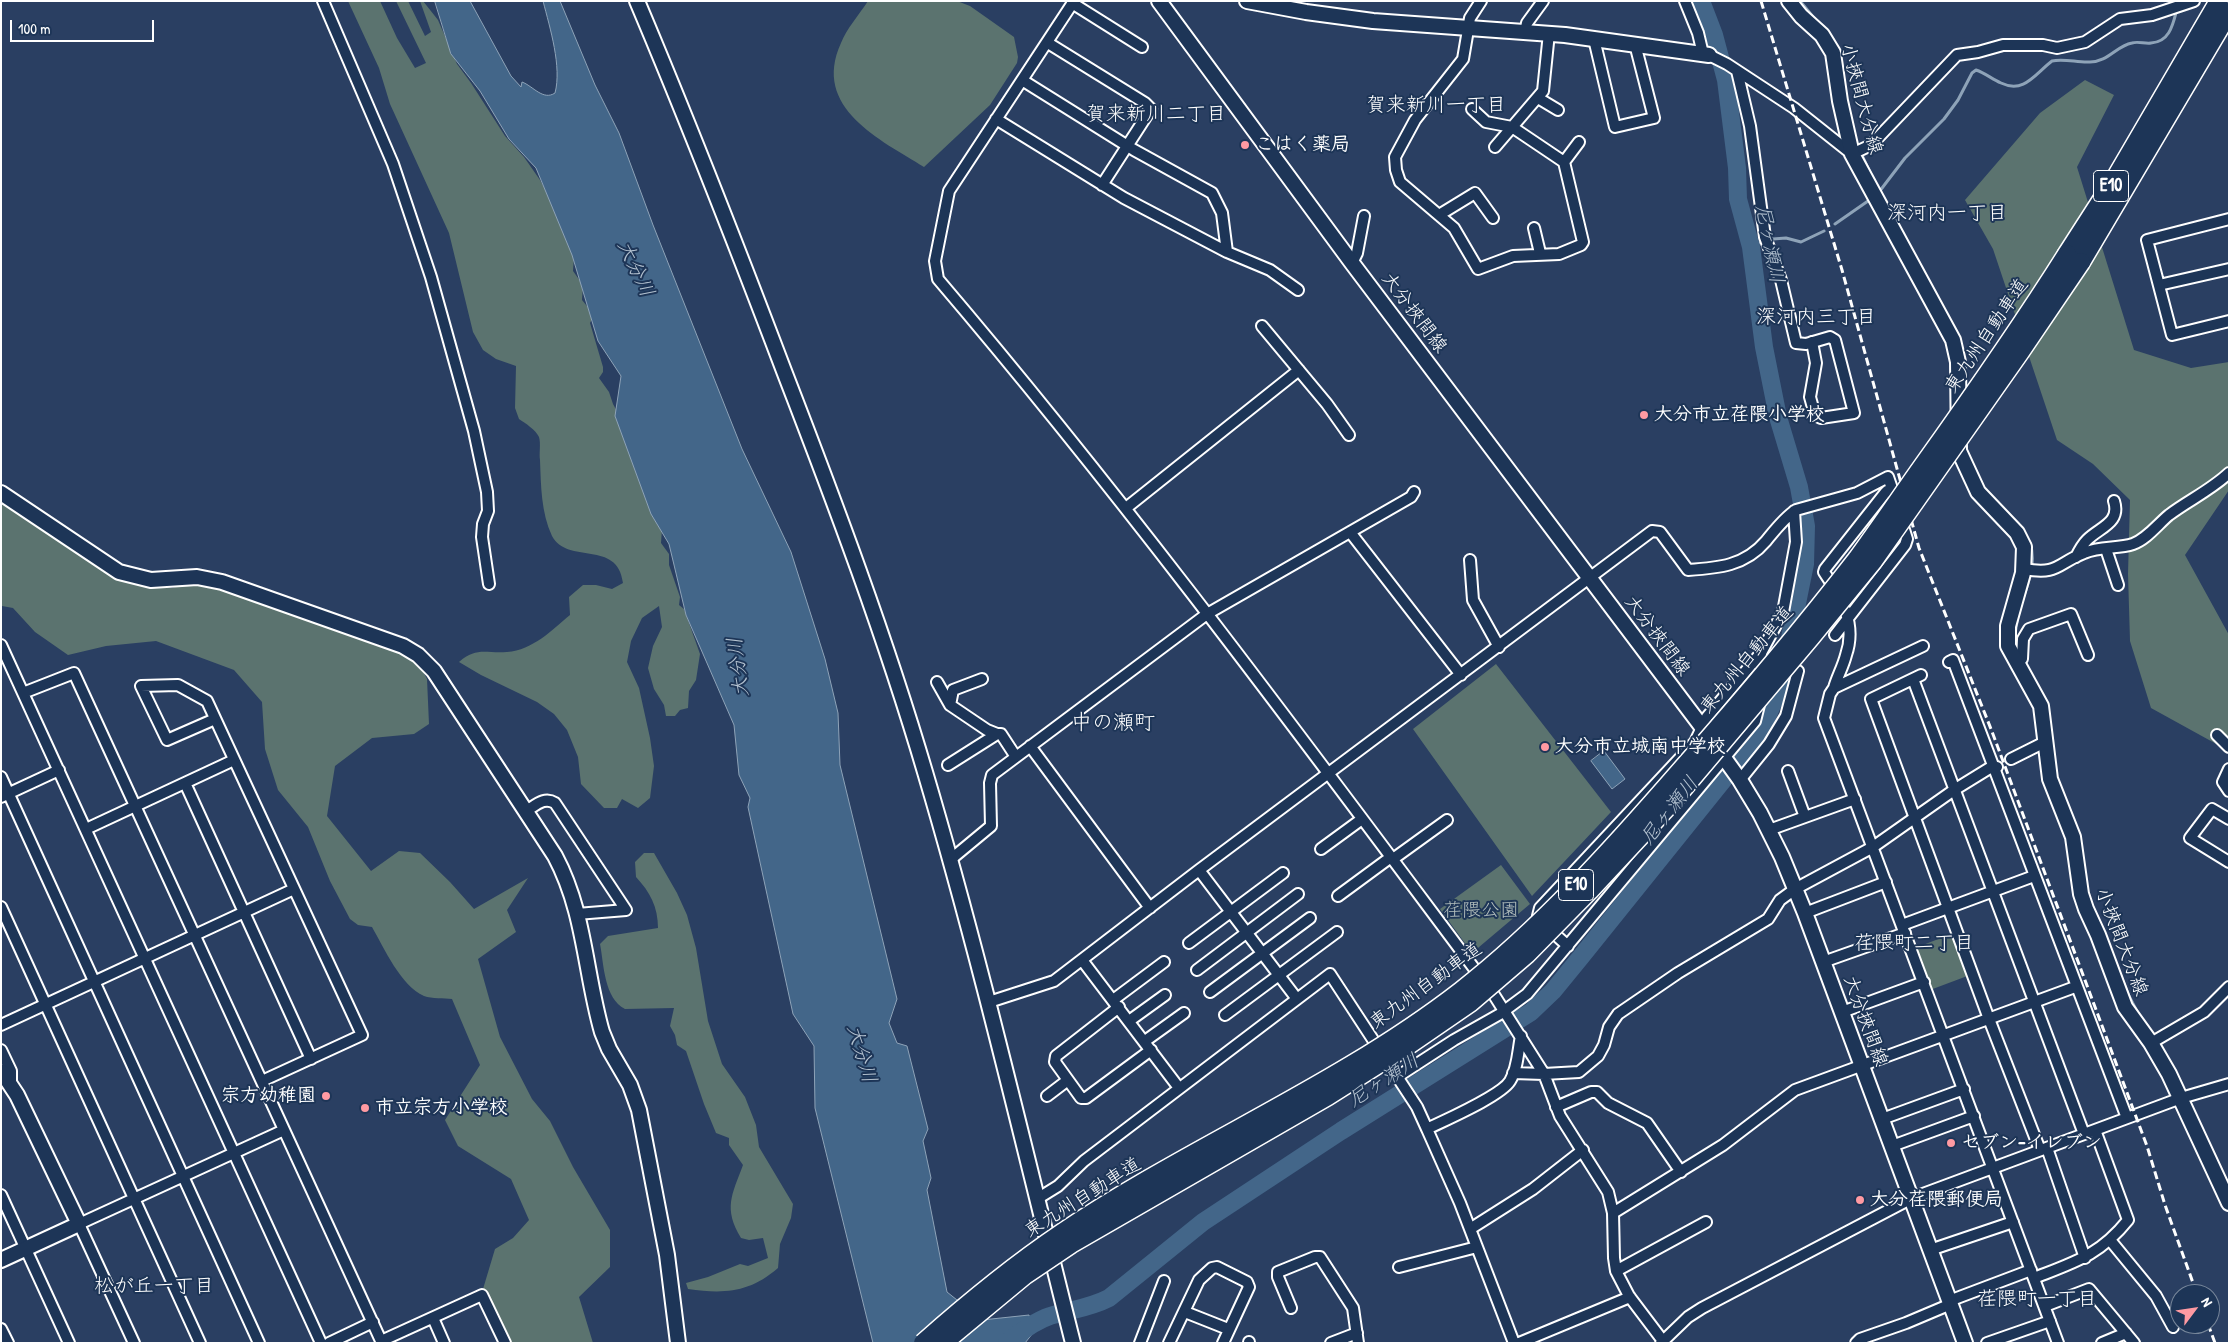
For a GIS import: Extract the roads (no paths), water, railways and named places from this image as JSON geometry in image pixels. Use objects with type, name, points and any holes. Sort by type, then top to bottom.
[{"type":"highway","name":"東九州自動車道","points":[[2159,119],[2219,1]]},
{"type":"highway","name":"東九州自動車道","points":[[943,1343],[1025,1276],[1071,1244],[1328,1096],[1407,1046],[1471,1002],[1527,954],[1589,891],[1670,804],[1781,674],[1873,561],[2020,352],[2074,258],[2159,119],[2229,12]]},
{"type":"highway","name":"東九州自動車道","points":[[923,1343],[997,1282],[1062,1233],[1126,1194],[1320,1083],[1402,1033],[1462,990],[1517,942],[1580,881],[1660,795],[1801,629],[1876,532],[2007,347],[2074,258]]},
{"type":"street","points":[[324,1],[393,164],[431,277],[474,431],[487,492],[488,511],[483,524],[482,537],[489,584]]},
{"type":"street","points":[[638,1],[719,200],[850,544],[909,719],[989,1002],[1073,1343]]},
{"type":"street","points":[[1154,1],[1179,30]]},
{"type":"street","points":[[1159,1],[1179,30]]},
{"type":"street","points":[[1247,1],[1290,5],[1373,21],[1549,33],[1706,55],[1736,70],[1794,108],[1852,154],[1876,140],[1957,54],[1978,52],[2003,45],[2043,45],[2057,48],[2085,42],[2120,19],[2152,16],[2194,1]]},
{"type":"street","points":[[1472,109],[1486,122],[1512,127],[1564,162],[1583,244],[1565,252],[1513,256],[1478,269],[1460,235],[1400,182],[1396,170],[1395,157],[1415,120],[1463,59],[1470,18],[1480,1]]},
{"type":"street","points":[[1525,32],[1527,22],[1543,1]]},
{"type":"street","points":[[1685,1],[1706,55]]},
{"type":"street","name":"小挾間大分線","points":[[1789,1],[1801,16],[1822,35],[1833,53],[1841,109],[1852,154],[1953,340],[1958,362],[1959,451],[1961,459],[1978,492],[2020,538],[2024,548],[2029,570],[2008,626],[2008,646],[2041,706],[2050,779],[2073,837],[2081,894],[2125,1007],[2151,1043],[2181,1098],[2229,1202]]},
{"type":"street","points":[[1142,47],[1073,2],[947,196],[935,261],[938,279],[1032,388],[1126,508],[1329,774],[1505,1011],[1544,1074],[1556,1107],[1608,1192],[1614,1214],[1614,1258],[1616,1271],[1630,1297],[1662,1342],[1688,1317],[1702,1308],[1912,1198],[2181,1098],[2229,1084]]},
{"type":"street","name":"大分挾間線","points":[[1179,30],[1740,780],[1769,830],[1805,913],[1965,1343]]},
{"type":"street","points":[[1494,147],[1538,98],[1544,88],[1549,33]]},
{"type":"street","points":[[1594,39],[1615,127],[1654,118],[1635,44]]},
{"type":"street","points":[[1048,43],[1149,106],[1150,109],[1102,185]]},
{"type":"street","points":[[1736,70],[1750,126],[1765,237],[1781,280],[1796,342],[1799,344],[1830,337],[1835,340],[1854,413],[1821,418],[1814,415],[1810,398],[1816,363],[1812,342]]},
{"type":"street","points":[[1022,80],[1127,145],[1212,193],[1222,213],[1226,252]]},
{"type":"street","points":[[1538,98],[1558,110]]},
{"type":"street","points":[[996,119],[1102,185],[1226,252],[1270,270],[1298,290]]},
{"type":"street","points":[[1564,162],[1579,142]]},
{"type":"street","points":[[1439,215],[1475,193],[1493,218]]},
{"type":"street","points":[[1352,263],[1357,252],[1364,216]]},
{"type":"street","points":[[2229,219],[2147,240],[2172,335],[2229,321]]},
{"type":"street","points":[[1534,228],[1540,253]]},
{"type":"street","points":[[2159,285],[2229,269]]},
{"type":"street","points":[[1262,326],[1349,435]]},
{"type":"street","points":[[1126,508],[1299,370]]},
{"type":"street","points":[[2029,570],[2058,568],[2088,551],[2137,542],[2171,514],[2209,490],[2229,473]]},
{"type":"street","points":[[989,1002],[1054,981],[1199,870],[1461,676],[1652,531],[1660,532],[1688,570],[1723,567],[1736,563],[1758,549],[1788,515],[1794,511],[1857,493],[1888,477],[1907,539],[1905,545],[1835,635]]},
{"type":"street","points":[[1894,493],[1887,491],[1884,493],[1824,572],[1837,592],[1849,619],[1850,644],[1830,694],[1824,718],[2058,1343]]},
{"type":"street","points":[[950,860],[990,829],[990,778],[1016,757],[1208,614],[1411,497],[1414,492]]},
{"type":"street","points":[[1,493],[119,572],[151,580],[197,577],[215,580],[403,646],[418,655],[434,671],[565,874],[577,914],[602,1032],[609,1049],[630,1085],[639,1110],[667,1255],[678,1343]]},
{"type":"street","points":[[2076,557],[2086,540],[2115,516],[2117,509],[2114,501]]},
{"type":"street","points":[[1568,946],[1540,921],[1538,916],[1540,908],[1695,742],[1702,727],[1720,701],[1760,653],[1784,609],[1796,542],[1794,511]]},
{"type":"street","points":[[1350,532],[1461,676]]},
{"type":"street","points":[[2106,549],[2118,585]]},
{"type":"street","points":[[1470,560],[1474,600],[1499,647]]},
{"type":"street","points":[[2016,663],[2022,659],[2024,635],[2028,629],[2071,614],[2088,654]]},
{"type":"street","points":[[1,646],[321,1343]]},
{"type":"street","points":[[1834,688],[1923,646]]},
{"type":"street","points":[[1397,1077],[1454,1040],[1505,1011],[1527,994],[1756,721],[1760,706],[1760,653]]},
{"type":"street","points":[[1949,662],[1953,660],[1995,767],[2075,987],[2127,1118]]},
{"type":"street","points":[[1740,780],[1769,744],[1786,716],[1798,671]]},
{"type":"street","points":[[23,693],[74,672],[381,1342],[482,1295],[505,1343]]},
{"type":"street","points":[[2084,1134],[1954,790],[1917,677],[1871,699],[1989,1019],[2044,1149],[2085,1258]]},
{"type":"street","points":[[950,706],[953,690],[982,679]]},
{"type":"street","points":[[936,682],[950,706],[987,730],[1001,734],[1016,757]]},
{"type":"street","points":[[215,719],[167,740],[141,686],[178,685],[206,700],[215,719],[362,1035],[262,1081]]},
{"type":"street","points":[[948,765],[997,734]]},
{"type":"street","points":[[2216,735],[2229,747]]},
{"type":"street","points":[[2012,759],[2046,742]]},
{"type":"street","points":[[1030,746],[1150,908]]},
{"type":"street","points":[[86,829],[234,760]]},
{"type":"street","points":[[1514,1073],[1579,1072],[1584,1069],[1598,1056],[1604,1045],[1609,1027],[1618,1014],[1678,973],[1768,919],[1780,900],[1795,889],[1873,846],[1954,790],[1995,767]]},
{"type":"street","points":[[2229,769],[2223,780],[2223,785],[2229,791]]},
{"type":"street","points":[[5,795],[59,770]]},
{"type":"street","points":[[1788,771],[1806,817]]},
{"type":"street","points":[[1,777],[5,795],[94,982],[259,1343]]},
{"type":"street","points":[[185,783],[311,1059]]},
{"type":"street","points":[[1769,830],[1855,798]]},
{"type":"street","points":[[526,811],[544,800],[551,800],[555,803],[626,910],[577,914]]},
{"type":"street","points":[[2229,819],[2212,809],[2190,838],[2229,862]]},
{"type":"street","points":[[1320,849],[1362,819]]},
{"type":"street","points":[[1338,896],[1447,820]]},
{"type":"street","points":[[1199,870],[1297,999]]},
{"type":"street","points":[[1189,943],[1283,873]]},
{"type":"street","points":[[1823,962],[1904,929],[1948,908],[2034,876]]},
{"type":"street","points":[[1805,913],[1886,882]]},
{"type":"street","points":[[1,1025],[294,889]]},
{"type":"street","points":[[1197,970],[1298,894]]},
{"type":"street","points":[[1,907],[200,1343]]},
{"type":"street","points":[[1210,992],[1310,918]]},
{"type":"street","points":[[1225,1016],[1337,932]]},
{"type":"street","points":[[1082,960],[1179,1088]]},
{"type":"street","points":[[1164,962],[1056,1056],[1055,1062],[1081,1098],[1086,1098],[1184,1013]]},
{"type":"street","points":[[1036,1199],[1050,1192],[1084,1161],[1330,974],[1417,1107],[1470,1229],[1514,1343]]},
{"type":"street","points":[[1842,1012],[1924,982]]},
{"type":"street","points":[[1614,1214],[1724,1146],[1795,1090],[2075,987]]},
{"type":"street","points":[[2151,1043],[2204,1012],[2229,987]]},
{"type":"street","points":[[1129,1021],[1165,995]]},
{"type":"street","points":[[1427,1129],[1499,1091],[1509,1083],[1514,1073],[1521,1036]]},
{"type":"street","points":[[1,1050],[11,1072],[11,1086]]},
{"type":"street","points":[[1,1071],[11,1086],[80,1224],[134,1343]]},
{"type":"street","points":[[1046,1096],[1068,1080]]},
{"type":"street","points":[[1882,1119],[1964,1089]]},
{"type":"street","points":[[1556,1107],[1587,1093],[1598,1092],[1608,1103],[1647,1123],[1681,1172]]},
{"type":"street","points":[[1892,1146],[1974,1116]]},
{"type":"street","points":[[1,1260],[284,1130]]},
{"type":"street","points":[[1856,1343],[1860,1339],[1906,1323],[1950,1302],[2085,1258],[2110,1240],[2128,1220],[2128,1217],[2095,1130]]},
{"type":"street","points":[[1470,1229],[1533,1189],[1583,1150]]},
{"type":"street","points":[[1,1195],[69,1343]]},
{"type":"street","points":[[1616,1271],[1706,1222]]},
{"type":"street","points":[[1930,1250],[2013,1222]]},
{"type":"street","points":[[2110,1240],[2156,1296],[2170,1320]]},
{"type":"street","points":[[1398,1267],[1477,1247]]},
{"type":"street","points":[[1291,1308],[1278,1277],[1278,1272],[1315,1257],[1320,1258],[1341,1292],[1350,1302],[1358,1338],[1331,1343]]},
{"type":"street","points":[[1169,1343],[1199,1280],[1212,1268],[1220,1268],[1247,1282],[1249,1287],[1223,1343]]},
{"type":"street","points":[[1140,1343],[1164,1281]]},
{"type":"street","points":[[2045,1306],[2089,1289],[2134,1343]]},
{"type":"street","points":[[1519,1343],[1630,1297]]},
{"type":"street","points":[[1185,1312],[1228,1330]]},
{"type":"street","points":[[433,1318],[444,1343]]},
{"type":"street","points":[[1987,1343],[2050,1321]]},
{"type":"street","points":[[329,1343],[372,1322]]},
{"type":"street","points":[[1,1329],[8,1343]]},
{"type":"street","points":[[2102,1343],[2126,1333]]},
{"type":"water","name":"大分川","points":[[435,1],[470,1],[511,76],[521,87],[522,82],[542,94],[551,95],[555,93],[557,71],[554,47],[543,1],[560,1],[595,85],[619,133],[653,225],[742,449],[791,552],[825,659],[838,713],[840,765],[897,999],[889,1023],[897,1043],[907,1046],[928,1129],[923,1141],[931,1178],[927,1190],[947,1292],[982,1320],[1029,1315],[1033,1333],[1025,1343],[873,1343],[815,1108],[814,1046],[793,1014],[748,807],[750,798],[739,775],[734,725],[686,615],[669,544],[651,514],[615,416],[621,376],[598,341],[572,255],[536,168],[509,139],[480,91],[451,54]]},
{"type":"water","points":[[1604,751],[1625,779],[1612,789],[1591,761]]},
{"type":"waterway","name":"尼ヶ瀬川","points":[[1007,1343],[1044,1318],[1087,1307],[1109,1298],[1203,1222],[1341,1131],[1531,1012],[1553,991],[1580,958],[1740,759],[1761,730],[1780,687],[1805,564],[1806,526],[1799,487],[1778,417],[1764,347],[1751,247],[1738,199],[1737,168],[1726,80],[1714,35],[1701,1]]},
{"type":"waterway","points":[[1800,1],[1819,24]]},
{"type":"waterway","points":[[1879,192],[1905,158],[1944,119],[1958,100],[1972,73],[1976,70],[2009,86],[2023,84],[2052,61],[2096,61],[2107,57],[2126,45],[2137,42],[2157,42],[2167,36],[2177,9]]},
{"type":"waterway","points":[[1860,151],[1873,179]]},
{"type":"waterway","points":[[1835,224],[1868,201]]},
{"type":"waterway","points":[[1773,239],[1786,238],[1801,242],[1824,231]]},
{"type":"waterway","points":[[1751,247],[1759,243]]},
{"type":"waterway","points":[[2020,607],[2032,567],[2030,543]]},
{"type":"waterway","points":[[2017,649],[2015,634],[2018,616]]},
{"type":"waterway","points":[[2047,707],[2050,726]]},
{"type":"waterway","points":[[2091,903],[2101,925]]},
{"type":"waterway","points":[[2112,954],[2129,996],[2140,1017]]},
{"type":"waterway","points":[[2179,1079],[2197,1119]]},
{"type":"railway","points":[[1761,1],[1842,270],[1919,548],[1991,729],[2147,1146],[2165,1205],[2193,1284]]},
{"type":"railway","points":[[2212,1334],[2215,1343]]},
{"type":"place","name":"こはく薬局","points":[[1245,145]]},
{"type":"place","name":"大分市立荏隈小学校","points":[[1644,415]]},
{"type":"place","name":"大分市立城南中学校","points":[[1545,747]]},
{"type":"place","name":"宗方幼稚園","points":[[326,1096]]},
{"type":"place","name":"市立宗方小学校","points":[[365,1108]]},
{"type":"place","name":"セブン-イレブン","points":[[1951,1143]]},
{"type":"place","name":"大分荏隈郵便局","points":[[1860,1200]]},
{"type":"district","name":"賀来新川一丁目","points":[[1436,106]]},
{"type":"district","name":"賀来新川二丁目","points":[[1156,115]]},
{"type":"district","name":"深河内一丁目","points":[[1947,214]]},
{"type":"district","name":"深河内三丁目","points":[[1816,318]]},
{"type":"district","name":"中の瀬町","points":[[1113,723]]},
{"type":"district","name":"荏隈町二丁目","points":[[1914,944]]},
{"type":"district","name":"松が丘一丁目","points":[[154,1287]]},
{"type":"district","name":"荏隈町一丁目","points":[[2037,1300]]},
{"type":"park label","name":"荏隈公園","points":[[1481,911]]}]
